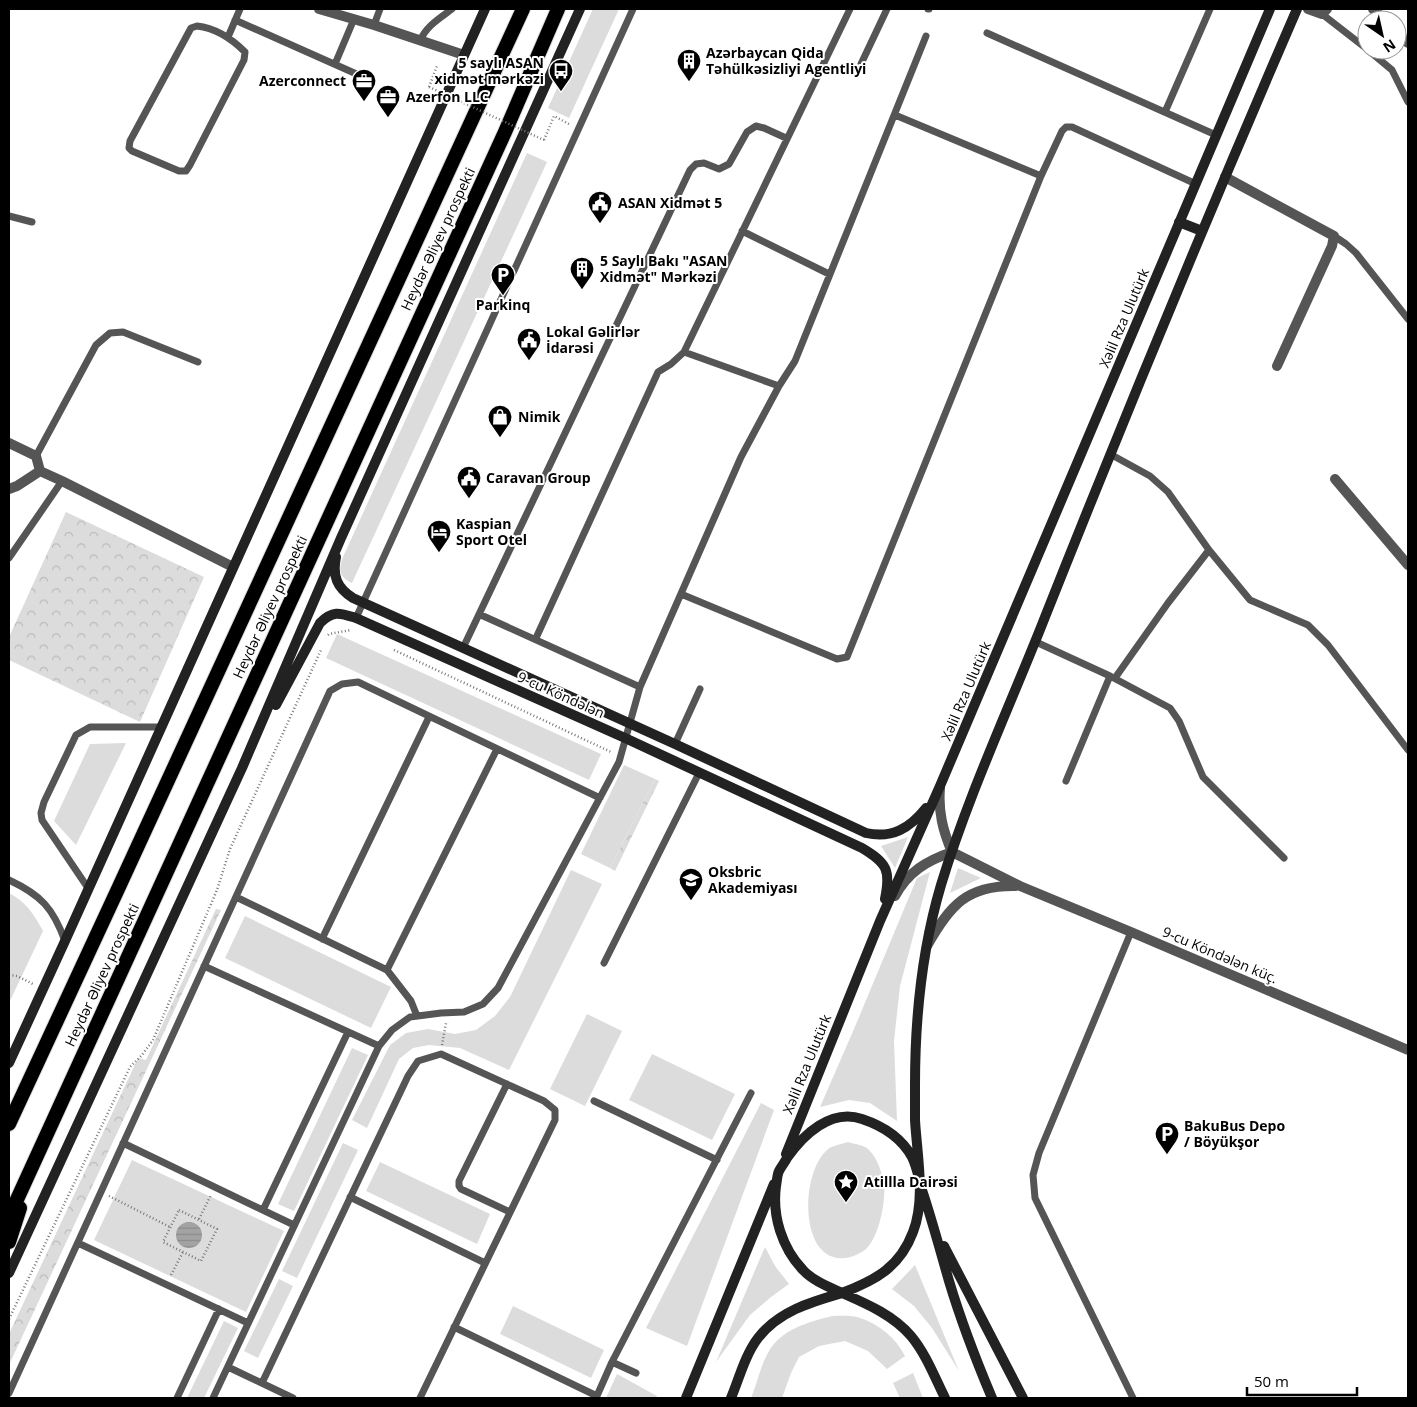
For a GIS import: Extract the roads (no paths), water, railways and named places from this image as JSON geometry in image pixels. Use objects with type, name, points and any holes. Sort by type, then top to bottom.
[{"type":"highway","name":"Heydər Əliyev prospekti","points":[[9,1124],[523,9]]},
{"type":"highway","name":"Heydər Əliyev prospekti","points":[[9,1217],[500,141],[558,9]]},
{"type":"highway","points":[[9,1242],[38,1155]]},
{"type":"main road","points":[[9,1063],[485,9]]},
{"type":"main road","points":[[9,1273],[242,768],[341,538],[580,9]]},
{"type":"main road","name":"Xəlil Rza Ulutürk","points":[[779,1171],[880,921],[940,786],[1270,9]]},
{"type":"main road","points":[[731,1398],[751,1350],[758,1338],[774,1322],[793,1310],[867,1284],[881,1275],[895,1263],[905,1249],[914,1230],[918,1211],[920,1180],[915,1120],[916,1035],[926,949],[933,915],[952,852],[1110,454],[1202,231],[1297,9]]},
{"type":"main road","points":[[1179,222],[1202,231]]},
{"type":"main road","name":"9-cu Köndələn","points":[[341,538],[334,566],[336,582],[346,594],[866,833],[883,836],[909,825],[927,807],[940,786]]},
{"type":"main road","name":"9-cu Köndələn","points":[[242,768],[320,623],[334,613],[356,618],[625,738],[862,848],[883,863],[887,871],[888,879],[880,921]]},
{"type":"main road","points":[[686,1398],[779,1171],[797,1145],[814,1129],[826,1122],[842,1117],[859,1118],[890,1131],[901,1141],[912,1158],[962,1321],[992,1398]]},
{"type":"main road","points":[[779,1171],[776,1203],[777,1219],[783,1239],[791,1255],[803,1271],[814,1279],[876,1309],[896,1322],[911,1336],[920,1348],[944,1396]]},
{"type":"main road","points":[[935,1230],[1023,1398]]},
{"type":"street","points":[[319,9],[374,25],[464,56]]},
{"type":"street","points":[[1308,9],[1324,12]]},
{"type":"street","points":[[1225,177],[1334,236],[1332,246],[1277,366]]},
{"type":"street","points":[[9,443],[36,456],[40,472]]},
{"type":"street","points":[[40,472],[62,481],[233,567]]},
{"type":"street","points":[[9,489],[40,472]]},
{"type":"street","points":[[1335,479],[1408,565]]},
{"type":"street","points":[[880,921],[899,889],[914,871],[935,858],[952,852],[941,819],[940,786]]},
{"type":"street","name":"9-cu Köndələn küç.","points":[[952,852],[1020,886],[1408,1050]]},
{"type":"street","points":[[926,949],[946,915],[956,904],[987,886],[990,880],[988,873],[981,867]]},
{"type":"street","points":[[981,890],[996,886],[1020,886]]},
{"type":"lane","points":[[228,38],[240,9]]},
{"type":"lane","points":[[374,25],[380,9]]},
{"type":"lane","points":[[420,41],[423,33],[429,27],[452,9]]},
{"type":"lane","points":[[356,618],[633,9]]},
{"type":"lane","points":[[536,638],[658,372],[684,352],[850,9]]},
{"type":"lane","points":[[861,64],[886,9]]},
{"type":"lane","points":[[1165,112],[1210,9]]},
{"type":"lane","points":[[1324,12],[1357,41]]},
{"type":"lane","points":[[335,64],[354,19]]},
{"type":"lane","points":[[235,20],[370,80]]},
{"type":"lane","points":[[197,26],[203,27],[228,38],[245,52],[244,60],[186,171],[179,171],[132,151],[129,148],[130,141],[192,28],[197,26]]},
{"type":"lane","points":[[987,33],[1216,135]]},
{"type":"lane","points":[[213,1398],[379,1046],[392,1030],[410,1017],[464,1012],[483,1004],[498,988],[600,798],[621,756],[640,687],[741,457],[779,386],[795,361],[926,36]]},
{"type":"lane","points":[[1380,60],[1392,70],[1408,102]]},
{"type":"lane","points":[[895,115],[1041,176]]},
{"type":"lane","points":[[464,648],[690,170],[696,164],[704,163],[719,169],[729,164],[747,132],[756,126],[786,138]]},
{"type":"lane","points":[[681,594],[837,659],[847,657],[1041,176],[1062,132],[1066,127],[1072,127],[1196,184]]},
{"type":"lane","points":[[9,216],[32,222]]},
{"type":"lane","points":[[742,231],[829,274]]},
{"type":"lane","points":[[1334,236],[1356,253],[1408,319]]},
{"type":"lane","points":[[36,456],[96,345],[110,333],[123,332],[198,362]]},
{"type":"lane","points":[[684,352],[779,386]]},
{"type":"lane","points":[[1110,454],[1150,476],[1168,492],[1209,550],[1250,600],[1308,625],[1328,645],[1408,750]]},
{"type":"lane","points":[[9,558],[62,481]]},
{"type":"lane","points":[[1066,781],[1112,677],[1209,550]]},
{"type":"lane","points":[[480,614],[640,687]]},
{"type":"lane","points":[[1036,642],[1112,677],[1170,708],[1179,721],[1203,777],[1284,858]]},
{"type":"lane","points":[[9,1393],[330,691],[342,684],[358,682],[600,798]]},
{"type":"lane","points":[[675,744],[700,689]]},
{"type":"lane","points":[[322,939],[429,716]]},
{"type":"lane","points":[[88,888],[42,820],[41,813],[44,802],[76,736],[81,731],[90,727],[162,727]]},
{"type":"lane","points":[[387,970],[496,749]]},
{"type":"lane","points":[[604,963],[699,773]]},
{"type":"lane","points":[[9,880],[26,888],[40,898],[58,923],[65,941]]},
{"type":"lane","points":[[236,897],[387,970],[411,1000],[417,1016]]},
{"type":"lane","points":[[1131,932],[1039,1153],[1033,1175],[1036,1198],[1133,1398]]},
{"type":"lane","points":[[204,966],[379,1046]]},
{"type":"lane","points":[[263,1210],[348,1032]]},
{"type":"lane","points":[[262,1383],[408,1076],[418,1061],[441,1054],[544,1101],[555,1110],[556,1120],[420,1398]]},
{"type":"lane","points":[[507,1084],[459,1181],[459,1186],[461,1189],[510,1212]]},
{"type":"lane","points":[[454,1327],[596,1397],[612,1362],[751,1093]]},
{"type":"lane","points":[[594,1101],[716,1160]]},
{"type":"lane","points":[[123,1143],[294,1225]]},
{"type":"lane","points":[[350,1197],[485,1263]]},
{"type":"lane","points":[[78,1243],[248,1323]]},
{"type":"lane","points":[[177,1398],[219,1309]]},
{"type":"lane","points":[[612,1362],[636,1373]]},
{"type":"lane","points":[[228,1367],[293,1398]]},
{"type":"place","name":"Azərbaycan Qida Təhülkəsizliyi Agentliyi","points":[[689,82]]},
{"type":"place","name":"5 saylı ASAN xidmət mərkəzi","points":[[561,92]]},
{"type":"place","name":"Azerconnect","points":[[364,102]]},
{"type":"place","name":"Azerfon LLC","points":[[388,118]]},
{"type":"place","name":"ASAN Xidmət 5","points":[[600,224]]},
{"type":"place","name":"5 Saylı Bakı \"ASAN Xidmət\" Mərkəzi","points":[[582,290]]},
{"type":"place","name":"Parkinq","points":[[503,296]]},
{"type":"place","name":"Lokal Gəlirlər İdarəsi","points":[[529,361]]},
{"type":"place","name":"Nimik","points":[[500,438]]},
{"type":"place","name":"Caravan Group","points":[[469,499]]},
{"type":"place","name":"Kaspian Sport Otel","points":[[439,553]]},
{"type":"place","name":"Oksbric Akademiyası","points":[[691,901]]},
{"type":"place","name":"BakuBus Depo / Böyükşor","points":[[1167,1155]]},
{"type":"place","name":"Atillla Dairəsi","points":[[846,1203]]}]
